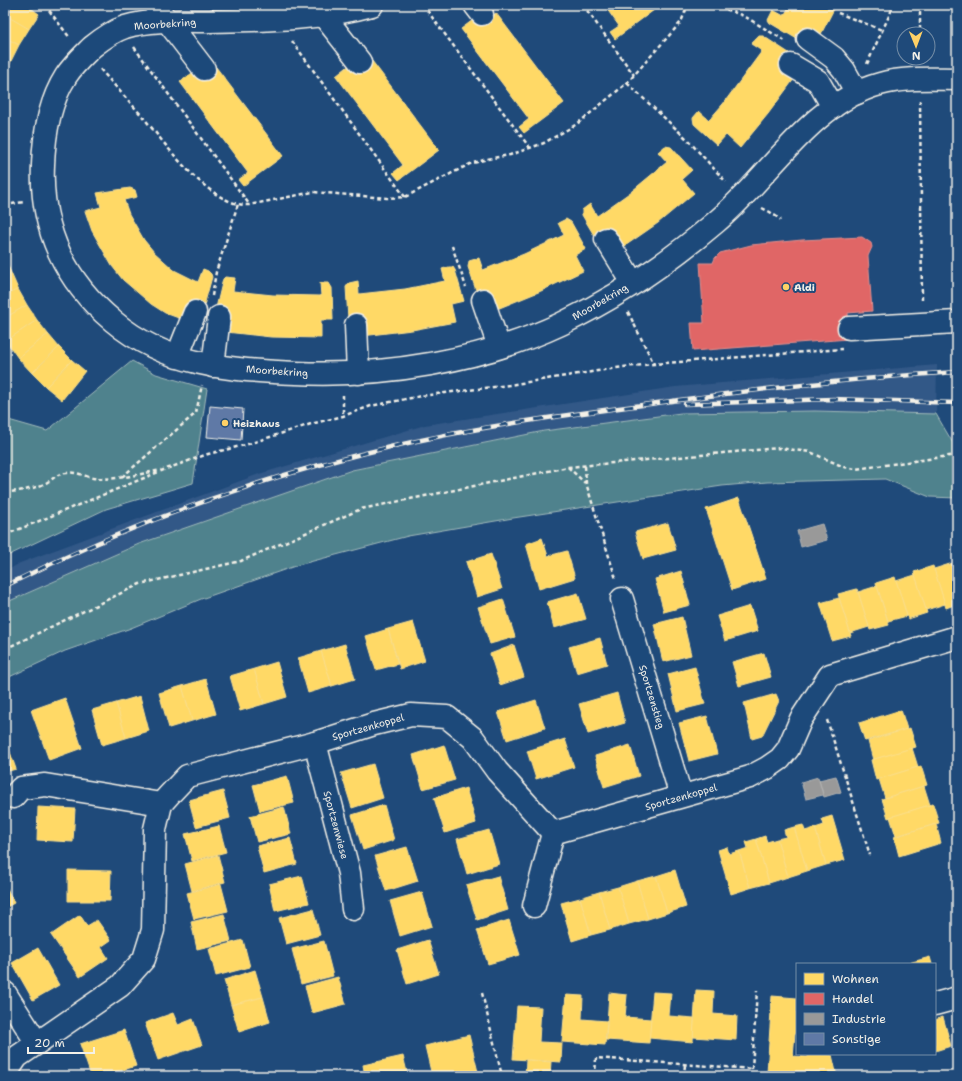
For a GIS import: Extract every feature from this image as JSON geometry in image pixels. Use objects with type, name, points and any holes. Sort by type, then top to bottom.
[{"type":"street","name":"Moorbekring","points":[[372,5],[342,12],[320,10],[281,19],[161,13],[143,24],[121,29],[104,39],[85,54],[68,72],[54,102],[45,138],[43,187],[46,212],[52,235],[61,259],[84,292],[117,325],[152,347],[177,357],[210,365],[286,373],[358,373],[399,369],[499,347],[560,325],[626,288],[698,237],[742,199],[794,141],[833,107],[861,91],[883,82],[920,79],[957,79]]},
{"type":"street","points":[[320,10],[360,62]]},
{"type":"street","points":[[161,13],[204,69]]},
{"type":"street","points":[[808,39],[834,58],[861,91]]},
{"type":"street","points":[[791,65],[818,81],[833,107]]},
{"type":"street","points":[[606,239],[626,288]]},
{"type":"street","points":[[483,300],[499,347]]},
{"type":"street","points":[[177,357],[195,312]]},
{"type":"street","points":[[210,365],[219,317]]},
{"type":"street","points":[[849,338],[946,323]]},
{"type":"street","points":[[356,325],[358,373]]},
{"type":"street","name":"Sportzenstieg","points":[[622,599],[681,796]]},
{"type":"street","name":"Sportzenkoppel","points":[[5,1075],[17,1057],[120,986],[144,959],[153,930],[155,829],[161,804],[188,776],[315,743],[374,724],[412,715],[447,717],[474,738],[497,771],[553,833],[750,777],[780,759],[788,749],[801,719],[830,675],[957,637]]},
{"type":"street","name":"Sportzenwiese","points":[[315,743],[349,874],[353,908]]},
{"type":"street","points":[[13,797],[21,788],[45,785],[161,804]]},
{"type":"street","points":[[534,906],[553,833]]},
{"type":"street","points":[[5,993],[37,1043]]},
{"type":"street","points":[[936,1004],[957,998]]},
{"type":"path","points":[[45,5],[68,36],[143,117],[172,152],[201,183],[231,203],[238,204],[249,204],[313,192],[387,198],[405,197],[470,164],[510,155],[544,143],[577,124],[627,83],[682,22],[688,5]]},
{"type":"path","points":[[103,5],[249,204]]},
{"type":"path","points":[[424,5],[530,148]]},
{"type":"path","points":[[583,5],[634,75]]},
{"type":"path","points":[[720,5],[728,10],[744,16]]},
{"type":"path","points":[[861,91],[865,69],[894,5]]},
{"type":"path","points":[[920,5],[920,26]]},
{"type":"path","points":[[838,13],[882,30]]},
{"type":"path","points":[[281,19],[287,35],[405,197]]},
{"type":"path","points":[[920,79],[923,315],[946,323]]},
{"type":"path","points":[[627,83],[687,139],[742,199],[770,212],[781,220]]},
{"type":"path","points":[[216,272],[238,204]]},
{"type":"path","points":[[626,288],[654,364]]},
{"type":"path","points":[[5,535],[166,469],[208,454],[245,445],[311,424],[343,416],[371,406],[428,395],[509,385],[623,367],[849,338]]},
{"type":"path","points":[[121,478],[196,413],[210,365]]},
{"type":"path","points":[[5,649],[140,584],[241,561],[361,509],[568,467],[779,448],[810,452],[844,467],[856,469],[957,455]]},
{"type":"path","points":[[586,466],[586,484],[622,599]]},
{"type":"path","points":[[568,467],[586,484]]},
{"type":"path","points":[[5,492],[14,492],[44,484],[54,476],[66,473],[79,473],[93,478],[121,478],[166,469]]},
{"type":"path","points":[[818,693],[870,855]]},
{"type":"path","points":[[753,1076],[752,1068],[757,990]]},
{"type":"path","points":[[482,993],[502,1076]]},
{"type":"path","points":[[595,1076],[596,1058],[752,1068]]},
{"type":"path","points":[[684,1076],[685,1064]]},
{"type":"shaded area","points":[[937,365],[936,414],[815,411],[681,413],[544,431],[352,470],[139,544],[5,603],[5,572],[20,563],[259,474],[425,425],[675,387]]},
{"type":"green space","points":[[132,361],[156,374],[207,389],[193,483],[106,509],[5,557],[5,419],[47,431]]},
{"type":"green space","points":[[815,411],[936,414],[957,450],[957,498],[930,497],[885,479],[767,482],[722,486],[513,518],[408,536],[298,565],[201,599],[131,628],[65,651],[5,679],[5,603],[139,544],[352,470],[544,431],[681,413]]},
{"type":"building: Wohnen","points":[[5,5],[27,5],[39,14],[29,29],[5,15]]},
{"type":"building: Wohnen","points":[[604,5],[651,5],[654,10],[615,39],[610,32],[619,26]]},
{"type":"building: Wohnen","points":[[790,5],[836,5],[820,36],[804,28],[797,39],[770,23],[768,20],[773,10],[784,16]]},
{"type":"building: Wohnen","points":[[496,13],[564,103],[524,133],[519,127],[529,119],[461,29],[477,17],[482,24]]},
{"type":"building: Wohnen","points":[[5,15],[29,29],[19,45],[5,38]]},
{"type":"building: Wohnen","points":[[759,36],[763,36],[789,53],[782,64],[797,75],[740,148],[726,135],[717,145],[694,124],[693,118],[699,111],[709,120],[723,104],[762,51],[751,44]]},
{"type":"building: Wohnen","points":[[5,38],[19,45],[11,61],[5,59]]},
{"type":"building: Wohnen","points":[[5,59],[11,61],[5,77]]},
{"type":"building: Wohnen","points":[[372,61],[439,150],[399,180],[393,173],[403,165],[336,76],[351,64],[357,72]]},
{"type":"building: Wohnen","points":[[216,67],[283,156],[243,186],[238,180],[248,173],[180,82],[195,71],[201,79]]},
{"type":"building: Wohnen","points":[[665,146],[671,147],[692,170],[682,179],[694,193],[658,223],[619,250],[598,242],[582,215],[582,210],[590,204],[597,216],[632,191],[667,162],[658,152]]},
{"type":"building: Wohnen","points":[[130,188],[135,190],[137,197],[124,200],[129,214],[144,240],[154,252],[174,270],[198,282],[203,269],[211,274],[212,277],[203,309],[184,320],[165,313],[151,304],[123,280],[112,266],[92,231],[85,211],[101,207],[97,193]]},
{"type":"building: Wohnen","points":[[566,219],[571,222],[586,249],[575,255],[583,271],[541,291],[497,309],[491,292],[478,296],[468,267],[469,261],[479,258],[483,270],[524,254],[564,235],[558,223]]},
{"type":"building: Wohnen","points":[[5,259],[11,273],[5,276]]},
{"type":"building: Wohnen","points":[[453,267],[455,270],[464,301],[451,304],[455,322],[412,330],[362,336],[348,319],[346,287],[349,283],[358,281],[359,294],[405,289],[445,281],[442,269]]},
{"type":"building: Wohnen","points":[[11,273],[18,289],[5,296],[5,276]]},
{"type":"building: Wohnen","points":[[225,277],[235,278],[233,291],[273,295],[321,296],[320,283],[329,283],[332,288],[333,320],[321,320],[321,338],[271,337],[226,332],[215,312],[223,279]]},
{"type":"building: Wohnen","points":[[18,289],[27,305],[5,318],[5,296]]},
{"type":"building: Wohnen","points":[[27,305],[37,320],[6,341],[5,318]]},
{"type":"building: Wohnen","points":[[37,320],[48,334],[18,358],[6,341]]},
{"type":"building: Wohnen","points":[[48,334],[59,347],[32,373],[18,358]]},
{"type":"building: Wohnen","points":[[59,347],[72,360],[46,387],[32,373]]},
{"type":"building: Wohnen","points":[[72,360],[85,371],[62,400],[46,387]]},
{"type":"building: Wohnen","points":[[739,498],[766,579],[732,590],[706,509]]},
{"type":"building: Wohnen","points":[[668,523],[676,550],[643,559],[635,532]]},
{"type":"building: Wohnen","points":[[542,538],[548,556],[567,551],[575,578],[539,589],[526,544]]},
{"type":"building: Wohnen","points":[[491,554],[502,589],[477,597],[466,562]]},
{"type":"building: Wohnen","points":[[953,563],[957,575],[957,604],[946,608],[934,569]]},
{"type":"building: Wohnen","points":[[933,566],[945,604],[926,610],[914,572]]},
{"type":"building: Wohnen","points":[[681,571],[690,605],[664,612],[655,579]]},
{"type":"building: Wohnen","points":[[915,575],[927,613],[908,619],[896,581]]},
{"type":"building: Wohnen","points":[[895,577],[907,616],[888,621],[876,583]]},
{"type":"building: Wohnen","points":[[877,586],[889,625],[870,630],[858,592]]},
{"type":"building: Wohnen","points":[[857,589],[869,627],[850,633],[838,594]]},
{"type":"building: Wohnen","points":[[578,593],[586,619],[554,628],[547,602]]},
{"type":"building: Wohnen","points":[[839,598],[851,636],[832,641],[820,603]]},
{"type":"building: Wohnen","points":[[503,599],[515,637],[490,644],[478,607]]},
{"type":"building: Wohnen","points":[[750,606],[758,631],[725,641],[717,616]]},
{"type":"building: Wohnen","points":[[682,617],[691,655],[663,662],[654,624]]},
{"type":"building: Wohnen","points":[[413,622],[425,661],[400,669],[388,629]]},
{"type":"building: Wohnen","points":[[388,629],[398,664],[376,670],[366,636]]},
{"type":"building: Wohnen","points":[[600,638],[607,664],[577,673],[569,647]]},
{"type":"building: Wohnen","points":[[345,644],[355,679],[332,686],[321,651]]},
{"type":"building: Wohnen","points":[[514,645],[524,677],[500,685],[490,654]]},
{"type":"building: Wohnen","points":[[321,651],[332,686],[308,693],[298,658]]},
{"type":"building: Wohnen","points":[[764,653],[771,677],[739,686],[732,662]]},
{"type":"building: Wohnen","points":[[277,662],[287,697],[264,704],[254,669]]},
{"type":"building: Wohnen","points":[[695,667],[705,704],[677,711],[668,674]]},
{"type":"building: Wohnen","points":[[254,669],[264,704],[240,711],[230,676]]},
{"type":"building: Wohnen","points":[[206,679],[216,714],[192,721],[182,686]]},
{"type":"building: Wohnen","points":[[182,686],[192,721],[169,728],[159,693]]},
{"type":"building: Wohnen","points":[[617,693],[625,723],[588,734],[579,704]]},
{"type":"building: Wohnen","points":[[776,694],[779,701],[762,736],[752,739],[744,703]]},
{"type":"building: Wohnen","points":[[140,696],[149,731],[126,738],[116,703]]},
{"type":"building: Wohnen","points":[[65,698],[82,748],[49,760],[31,710]]},
{"type":"building: Wohnen","points":[[536,700],[545,728],[507,740],[498,712]]},
{"type":"building: Wohnen","points":[[116,703],[126,738],[102,745],[92,710]]},
{"type":"building: Wohnen","points":[[901,710],[907,729],[865,741],[859,723]]},
{"type":"building: Wohnen","points":[[707,716],[717,754],[689,761],[679,723]]},
{"type":"building: Wohnen","points":[[910,728],[916,747],[873,760],[868,741]]},
{"type":"building: Wohnen","points":[[5,738],[16,769],[5,772]]},
{"type":"building: Wohnen","points":[[565,739],[574,767],[536,779],[527,751]]},
{"type":"building: Wohnen","points":[[444,745],[455,780],[423,789],[413,755]]},
{"type":"building: Wohnen","points":[[630,745],[639,776],[604,787],[595,756]]},
{"type":"building: Wohnen","points":[[912,748],[918,767],[876,780],[871,760]]},
{"type":"building: Wohnen","points":[[373,764],[383,798],[352,808],[341,773]]},
{"type":"building: Wohnen","points":[[921,766],[927,785],[885,798],[879,779]]},
{"type":"building: Wohnen","points":[[287,776],[294,803],[260,811],[253,785]]},
{"type":"building: Wohnen","points":[[924,786],[930,805],[888,818],[882,799]]},
{"type":"building: Wohnen","points":[[466,788],[476,823],[445,833],[434,798]]},
{"type":"building: Wohnen","points":[[223,791],[230,818],[196,827],[189,800]]},
{"type":"building: Wohnen","points":[[933,804],[939,823],[896,836],[890,817]]},
{"type":"building: Wohnen","points":[[384,805],[394,840],[363,850],[352,815]]},
{"type":"building: Wohnen","points":[[38,807],[75,809],[73,842],[37,840]]},
{"type":"building: Wohnen","points":[[284,807],[291,834],[257,842],[250,816]]},
{"type":"building: Wohnen","points":[[832,816],[845,860],[826,865],[815,828],[824,825],[822,819]]},
{"type":"building: Wohnen","points":[[936,824],[941,843],[899,856],[894,837]]},
{"type":"building: Wohnen","points":[[803,825],[805,831],[815,828],[826,865],[807,871],[794,827]]},
{"type":"building: Wohnen","points":[[219,826],[226,852],[192,861],[185,834]]},
{"type":"building: Wohnen","points":[[794,827],[807,871],[788,877],[777,839],[786,837],[784,830]]},
{"type":"building: Wohnen","points":[[489,830],[499,864],[467,874],[457,839]]},
{"type":"building: Wohnen","points":[[765,836],[767,842],[777,839],[788,877],[769,883],[756,839]]},
{"type":"building: Wohnen","points":[[290,838],[297,864],[264,873],[257,846]]},
{"type":"building: Wohnen","points":[[756,839],[769,883],[750,888],[739,851],[748,848],[746,842]]},
{"type":"building: Wohnen","points":[[407,847],[418,881],[386,891],[375,856]]},
{"type":"building: Wohnen","points":[[727,847],[729,854],[739,851],[750,888],[731,894],[718,850]]},
{"type":"building: Wohnen","points":[[218,855],[225,882],[192,891],[185,864]]},
{"type":"building: Wohnen","points":[[68,870],[111,871],[110,901],[68,901]]},
{"type":"building: Wohnen","points":[[675,870],[686,907],[667,913],[656,876]]},
{"type":"building: Wohnen","points":[[302,876],[309,903],[275,911],[269,884]]},
{"type":"building: Wohnen","points":[[498,876],[508,910],[477,920],[466,885]]},
{"type":"building: Wohnen","points":[[656,876],[667,913],[648,919],[637,881]]},
{"type":"building: Wohnen","points":[[637,881],[648,919],[629,924],[618,887]]},
{"type":"building: Wohnen","points":[[5,884],[14,903],[5,908]]},
{"type":"building: Wohnen","points":[[221,884],[228,911],[194,919],[187,893]]},
{"type":"building: Wohnen","points":[[618,887],[629,924],[610,930],[599,892]]},
{"type":"building: Wohnen","points":[[422,892],[432,926],[400,936],[390,901]]},
{"type":"building: Wohnen","points":[[599,892],[610,930],[591,935],[580,898]]},
{"type":"building: Wohnen","points":[[580,898],[591,935],[572,941],[561,903]]},
{"type":"building: Wohnen","points":[[313,909],[320,935],[286,944],[279,918]]},
{"type":"building: Wohnen","points":[[224,914],[231,941],[197,949],[191,922]]},
{"type":"building: Wohnen","points":[[80,915],[87,926],[97,920],[111,940],[101,947],[108,958],[80,977],[51,935]]},
{"type":"building: Wohnen","points":[[509,920],[520,955],[488,964],[477,930]]},
{"type":"building: Wohnen","points":[[243,940],[250,967],[216,976],[209,949]]},
{"type":"building: Wohnen","points":[[428,940],[439,974],[407,984],[397,950]]},
{"type":"building: Wohnen","points":[[324,941],[333,976],[301,984],[292,949]]},
{"type":"building: Wohnen","points":[[38,948],[59,985],[33,1000],[12,963]]},
{"type":"building: Wohnen","points":[[930,957],[932,963],[909,963]]},
{"type":"building: Wohnen","points":[[255,970],[263,997],[231,1005],[224,980]]},
{"type":"building: Wohnen","points":[[338,977],[346,1004],[312,1013],[305,986]]},
{"type":"building: Wohnen","points":[[696,990],[714,991],[713,1014],[737,1016],[736,1040],[693,1037]]},
{"type":"building: Wohnen","points":[[653,992],[671,993],[669,1016],[694,1018],[693,1042],[649,1038]]},
{"type":"building: Wohnen","points":[[609,993],[627,995],[625,1017],[651,1019],[649,1043],[606,1040]]},
{"type":"building: Wohnen","points":[[566,995],[583,996],[582,1019],[607,1021],[605,1045],[562,1042]]},
{"type":"building: Wohnen","points":[[772,996],[796,998],[796,1033],[793,1056],[808,1057],[808,1055],[832,1055],[837,1076],[767,1073]]},
{"type":"building: Wohnen","points":[[263,997],[270,1022],[239,1032],[231,1005]]},
{"type":"building: Wohnen","points":[[517,1006],[541,1007],[539,1042],[562,1043],[561,1062],[513,1059]]},
{"type":"building: Wohnen","points":[[173,1013],[178,1025],[193,1019],[202,1045],[158,1060],[145,1023]]},
{"type":"building: Wohnen","points":[[943,1017],[951,1046],[936,1051],[936,1020]]},
{"type":"building: Wohnen","points":[[124,1030],[136,1066],[104,1076],[91,1076],[80,1044]]},
{"type":"building: Wohnen","points":[[469,1035],[478,1072],[461,1076],[432,1076],[425,1046]]},
{"type":"building: Wohnen","points":[[403,1056],[408,1076],[365,1076],[363,1065]]},
{"type":"building: Wohnen","points":[[526,1060],[551,1062],[550,1076],[525,1076]]},
{"type":"building: Handel","name":"Aldi","points":[[862,237],[871,243],[872,247],[868,256],[872,311],[848,313],[849,339],[693,351],[691,323],[704,323],[700,263],[713,263],[715,258],[720,253],[751,245],[802,240]]},
{"type":"building: Industrie","points":[[822,524],[827,540],[801,547],[797,531]]},
{"type":"building: Industrie","points":[[836,776],[841,792],[824,797],[819,780]]},
{"type":"building: Industrie","points":[[818,777],[823,795],[806,799],[801,782]]},
{"type":"building: Sonstige","name":"Heizhaus","points":[[210,406],[243,409],[241,440],[207,437]]},
{"type":"railway","points":[[5,586],[98,543],[193,505],[291,473],[390,447],[490,427],[694,398],[844,381],[957,372]]},
{"type":"railway","points":[[685,404],[833,399],[957,403]]},
{"type":"place","name":"Aldi","points":[[786,287]]},
{"type":"place","name":"Heizhaus","points":[[225,423]]}]
